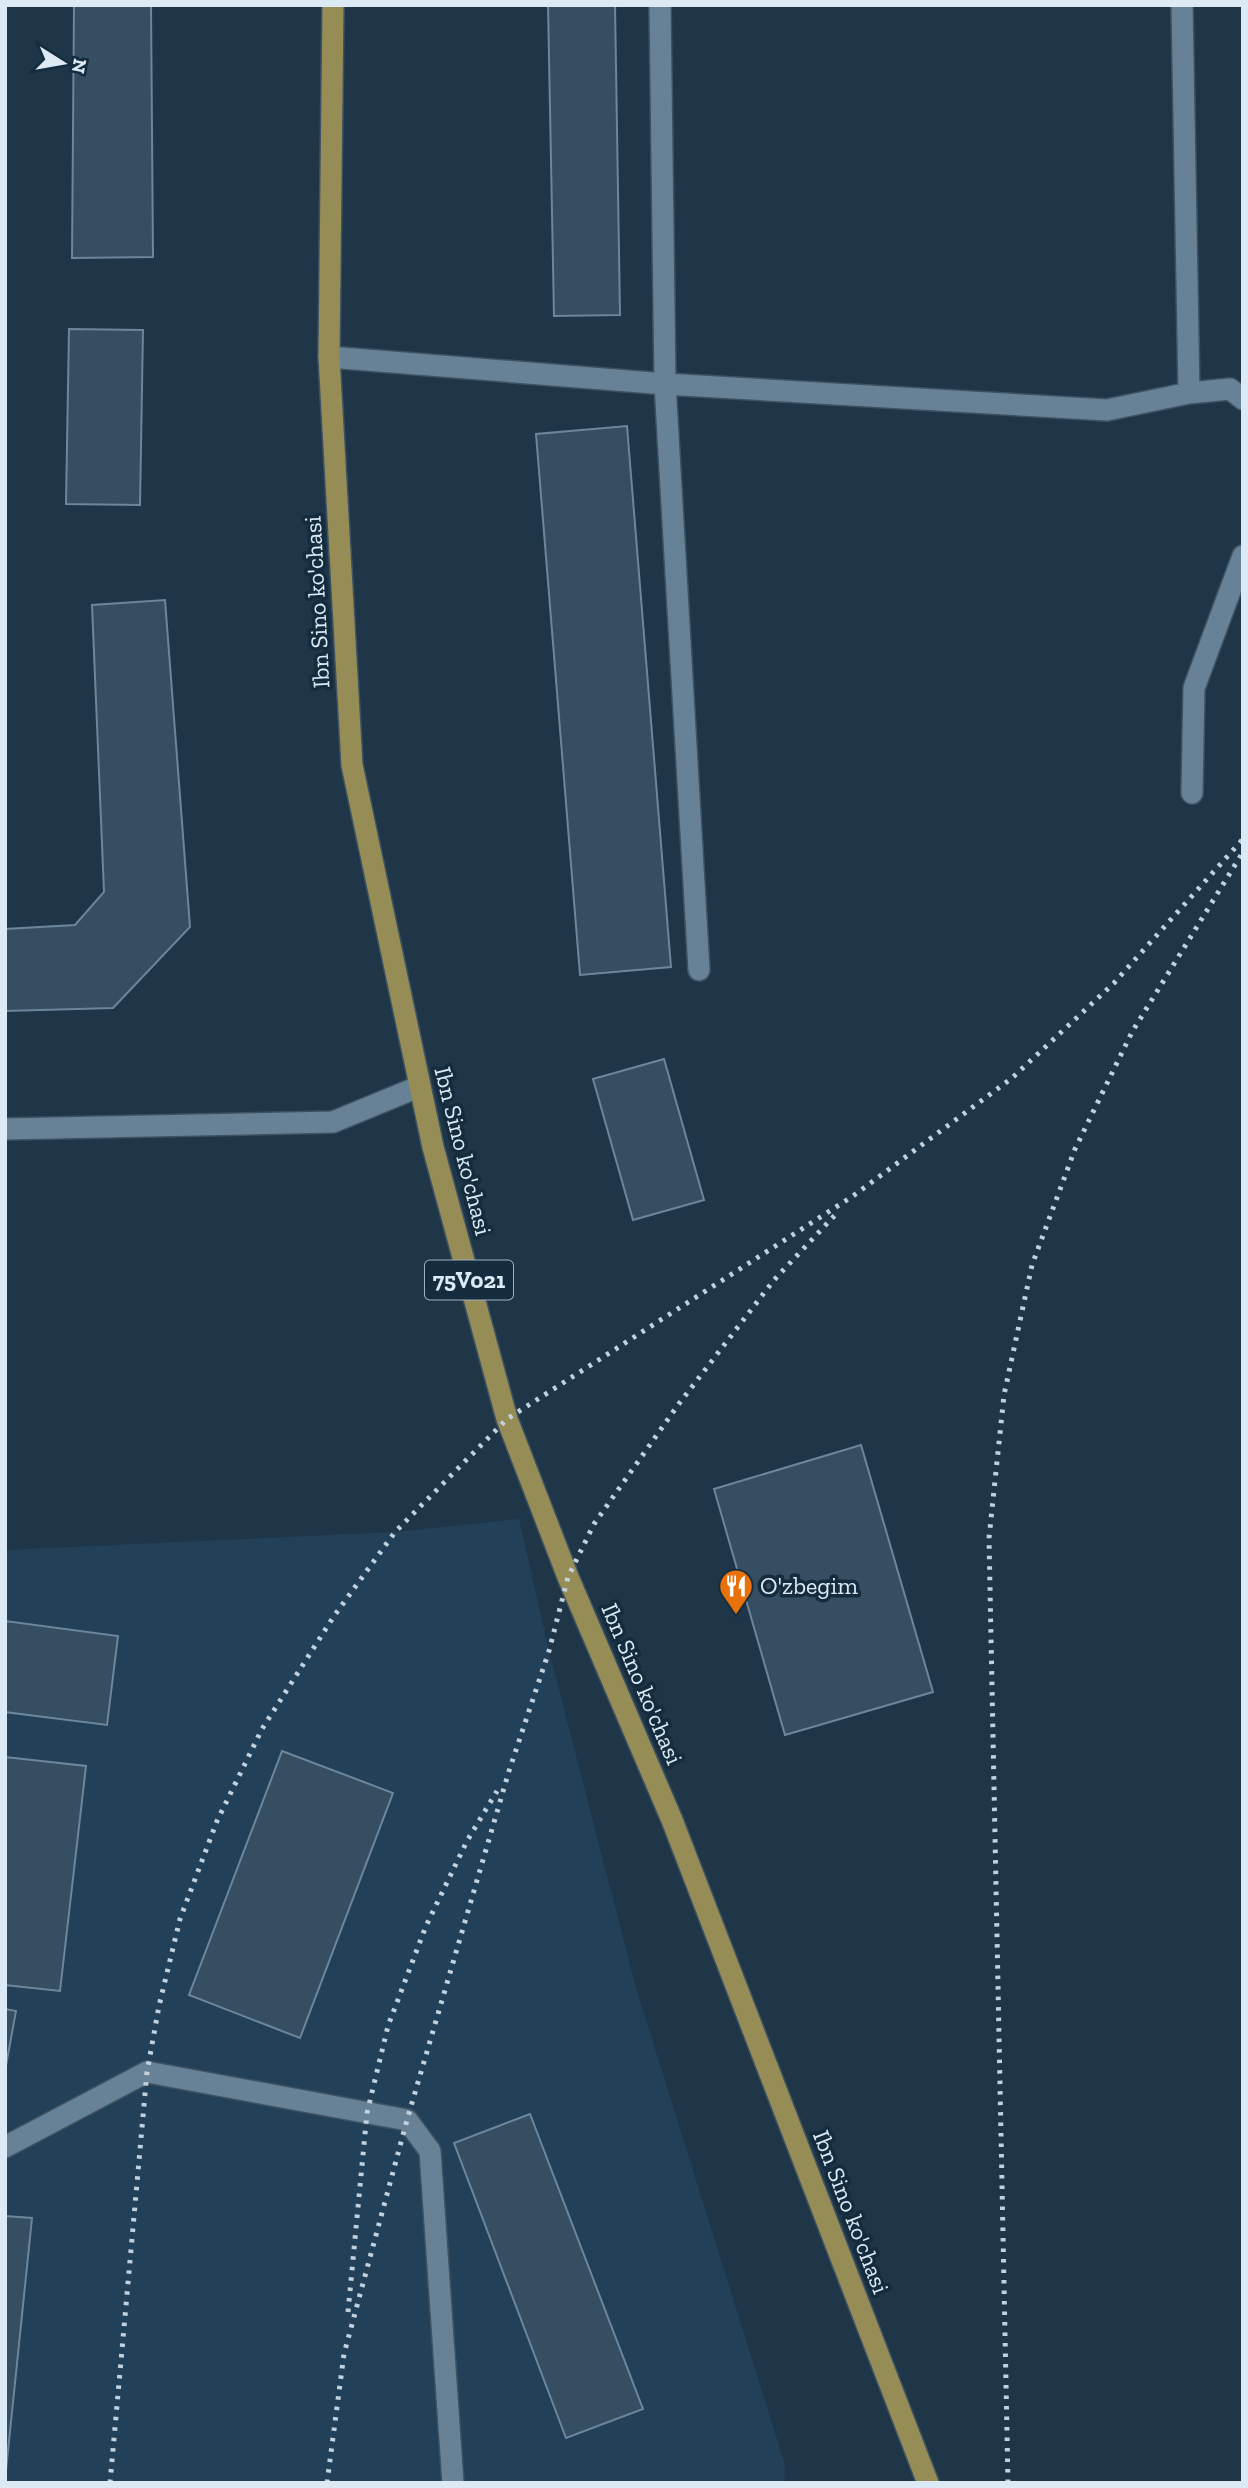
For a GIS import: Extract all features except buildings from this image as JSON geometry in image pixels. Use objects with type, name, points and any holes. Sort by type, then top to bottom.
[{"type":"main road","name":"Ibn Sino ko'chasi","points":[[333,5],[329,357],[352,765],[418,1087],[507,1419],[568,1577],[672,1820],[928,2483]]},
{"type":"street","points":[[660,5],[665,384],[699,970]]},
{"type":"street","points":[[1182,5],[1189,393]]},
{"type":"street","points":[[329,357],[665,384],[1107,410],[1189,393],[1230,389],[1243,399]]},
{"type":"street","points":[[1192,793],[1194,688],[1243,556]]},
{"type":"street","points":[[5,1129],[334,1122],[418,1087]]},
{"type":"street","points":[[5,2147],[147,2072],[407,2120],[430,2151],[453,2483]]},
{"type":"shaded area","points":[[519,1519],[549,1651],[636,1988],[785,2465],[784,2483],[5,2483],[5,1550],[395,1532]]},
{"type":"railway","points":[[110,2483],[147,2072],[159,2006],[180,1919],[217,1821],[262,1729],[334,1616],[395,1532],[507,1419],[853,1196],[1012,1078],[1114,983],[1243,839]]},
{"type":"railway","points":[[1008,2483],[989,1538],[1004,1395],[1032,1265],[1075,1149],[1132,1032],[1243,852]]},
{"type":"railway","points":[[327,2483],[344,2354],[407,2120],[509,1771],[549,1651],[568,1577],[594,1524],[678,1405],[774,1280],[836,1214]]},
{"type":"railway","points":[[348,2312],[367,2113],[388,2026],[426,1926],[467,1841],[497,1791]]},
{"type":"place","name":"O'zbegim","points":[[736,1616]]}]
